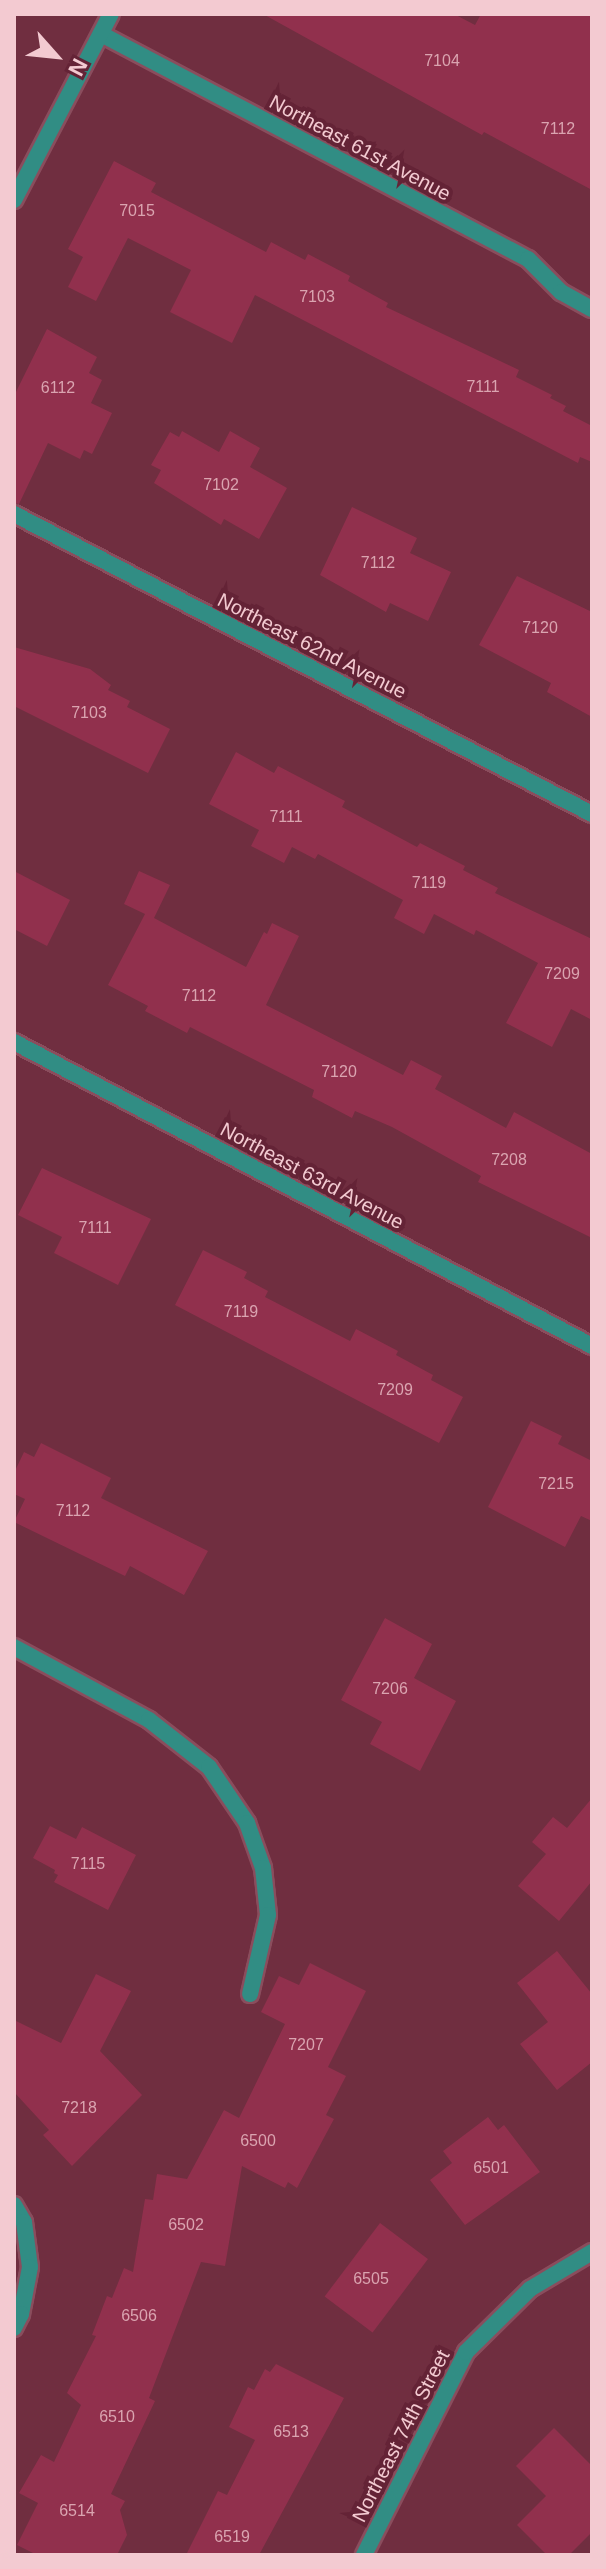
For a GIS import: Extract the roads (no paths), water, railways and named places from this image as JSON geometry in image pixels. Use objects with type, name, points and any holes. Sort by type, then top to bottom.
[{"type":"street","points":[[14,200],[111,14]]},
{"type":"street","name":"Northeast 61st Avenue","points":[[101,34],[528,259],[561,292],[592,309]]},
{"type":"street","name":"Northeast 62nd Avenue","points":[[14,514],[592,814]]},
{"type":"street","name":"Northeast 63rd Avenue","points":[[14,1042],[592,1346]]},
{"type":"street","points":[[14,1647],[149,1720],[209,1767],[247,1823],[263,1868],[268,1915],[250,1994]]},
{"type":"street","points":[[14,2205],[24,2222],[30,2267],[21,2314],[14,2328]]},
{"type":"street","name":"Northeast 74th Street","points":[[364,2555],[466,2352],[530,2289],[592,2252]]}]
